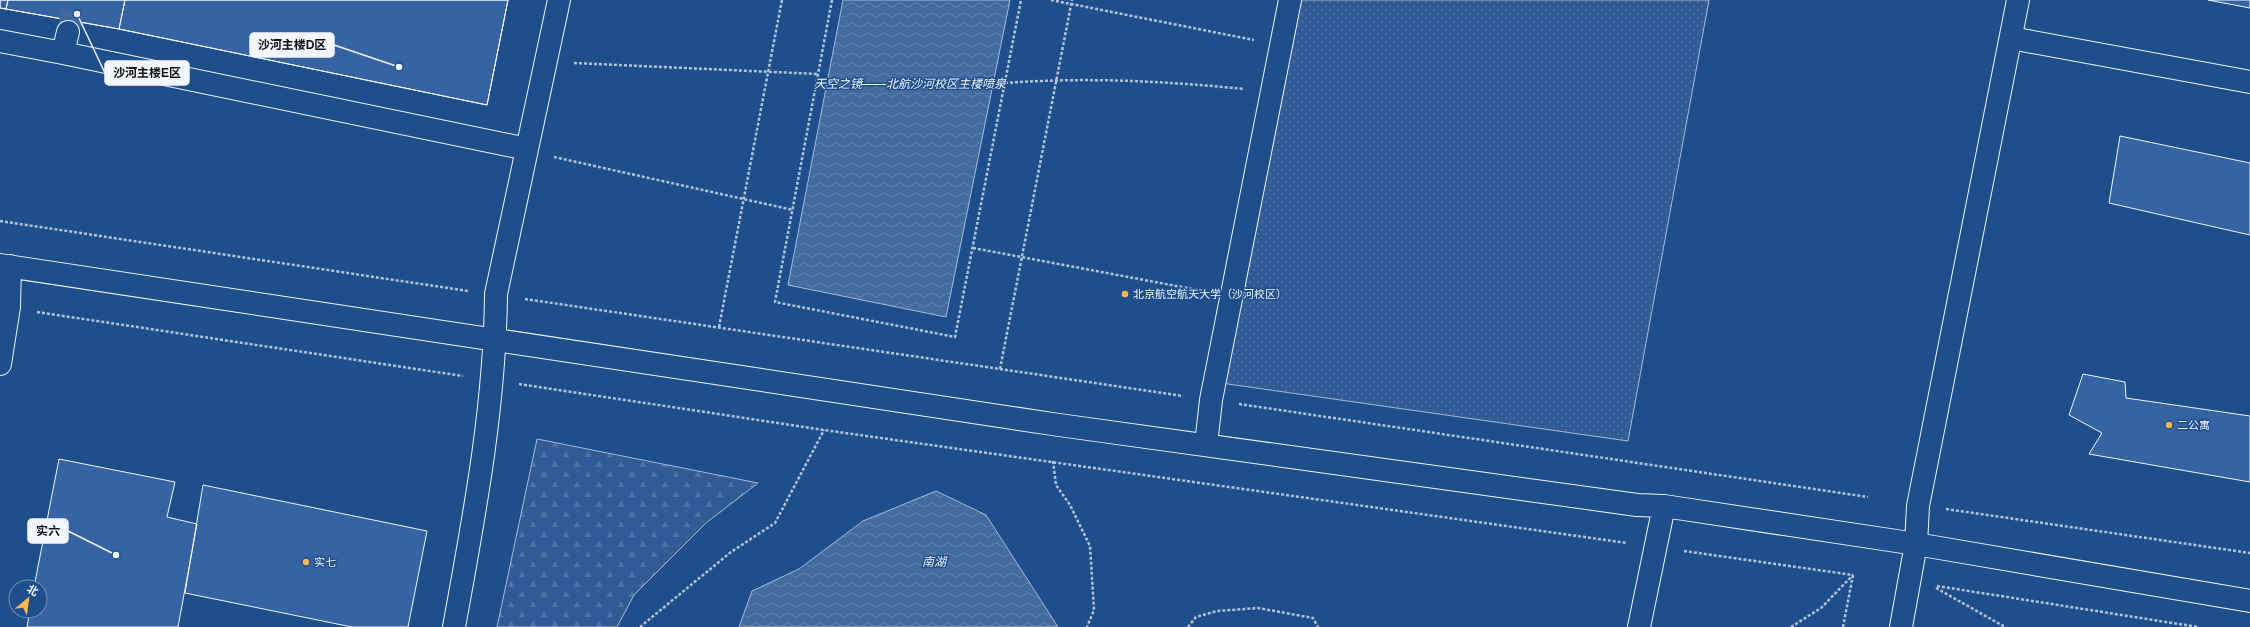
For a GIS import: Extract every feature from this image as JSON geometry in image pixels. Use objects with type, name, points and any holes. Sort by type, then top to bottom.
[{"type":"street","points":[[454,627],[483,469],[496,340],[496,294],[559,0]]},
{"type":"street","points":[[1206,445],[1211,400],[1290,0]]},
{"type":"street","points":[[1900,627],[1916,544],[1918,506],[2018,0]]},
{"type":"street","points":[[63,53],[68,32]]},
{"type":"street","points":[[2010,38],[2250,82]]},
{"type":"street","points":[[0,41],[527,149]]},
{"type":"street","points":[[0,364],[9,307],[5,266],[1206,445],[1622,503],[1664,506],[1916,544],[2250,601]]},
{"type":"street","points":[[1638,627],[1664,506]]},
{"type":"path","points":[[719,327],[745,200],[782,0]]},
{"type":"path","points":[[832,0],[775,302],[955,337],[1022,0]]},
{"type":"path","points":[[1050,0],[1254,40]]},
{"type":"path","points":[[1000,369],[1020,257],[1072,0]]},
{"type":"path","points":[[568,63],[818,74]]},
{"type":"path","points":[[1005,83],[1056,79],[1168,81],[1245,89]]},
{"type":"path","points":[[548,156],[793,210]]},
{"type":"path","points":[[0,222],[1868,497]]},
{"type":"path","points":[[973,248],[1203,291]]},
{"type":"path","points":[[9,307],[824,430],[1053,461],[1853,575]]},
{"type":"path","points":[[640,627],[731,552],[775,523],[824,430]]},
{"type":"path","points":[[1053,461],[1056,485],[1070,505],[1090,546],[1094,610],[1087,627]]},
{"type":"path","points":[[1945,509],[2250,553]]},
{"type":"path","points":[[1791,627],[1821,608],[1853,575]]},
{"type":"path","points":[[1843,627],[1853,575]]},
{"type":"path","points":[[2006,627],[1932,586],[2198,627]]},
{"type":"path","points":[[1188,627],[1196,617],[1217,611],[1258,608],[1314,618],[1318,627]]},
{"type":"green space","points":[[1300,0],[1709,0],[1628,441],[1221,383]]},
{"type":"green space","points":[[537,439],[758,483],[706,523],[634,595],[617,627],[497,627]]},
{"type":"water","name":"天空之镜——北航沙河校区主楼喷泉","points":[[843,0],[1010,0],[946,317],[788,285]]},
{"type":"water","name":"南湖","points":[[936,491],[986,515],[1058,627],[739,627],[752,591],[799,569],[863,521]]},
{"type":"building","points":[[0,0],[508,0],[487,105],[119,29],[0,8]]},
{"type":"building","points":[[0,0],[8,0],[6,9],[0,8]]},
{"type":"building","points":[[8,0],[125,0],[119,29],[6,9]]},
{"type":"building","points":[[125,0],[508,0],[487,105],[119,29]]},
{"type":"building","points":[[2208,0],[2250,0],[2250,8]]},
{"type":"building","points":[[2120,136],[2250,163],[2250,235],[2109,203]]},
{"type":"building","name":"二公寓","points":[[2083,374],[2125,382],[2126,398],[2250,416],[2250,482],[2089,454],[2102,433],[2069,415]]},
{"type":"building","points":[[59,459],[175,482],[167,517],[197,524],[178,627],[27,627],[28,619],[48,619],[48,579],[36,579]]},
{"type":"building","name":"实七","points":[[203,485],[427,531],[408,627],[352,627],[185,593]]},
{"type":"tunnel","points":[[68,32],[75,0]]},
{"type":"place","name":"沙河主楼E区","points":[[77,14]]},
{"type":"place","name":"沙河主楼D区","points":[[399,67]]},
{"type":"place","name":"北京航空航天大学（沙河校区）","points":[[1125,294]]},
{"type":"place","name":"二公寓","points":[[2169,425]]},
{"type":"place","name":"实六","points":[[116,555]]},
{"type":"place","name":"实七","points":[[306,562]]}]
